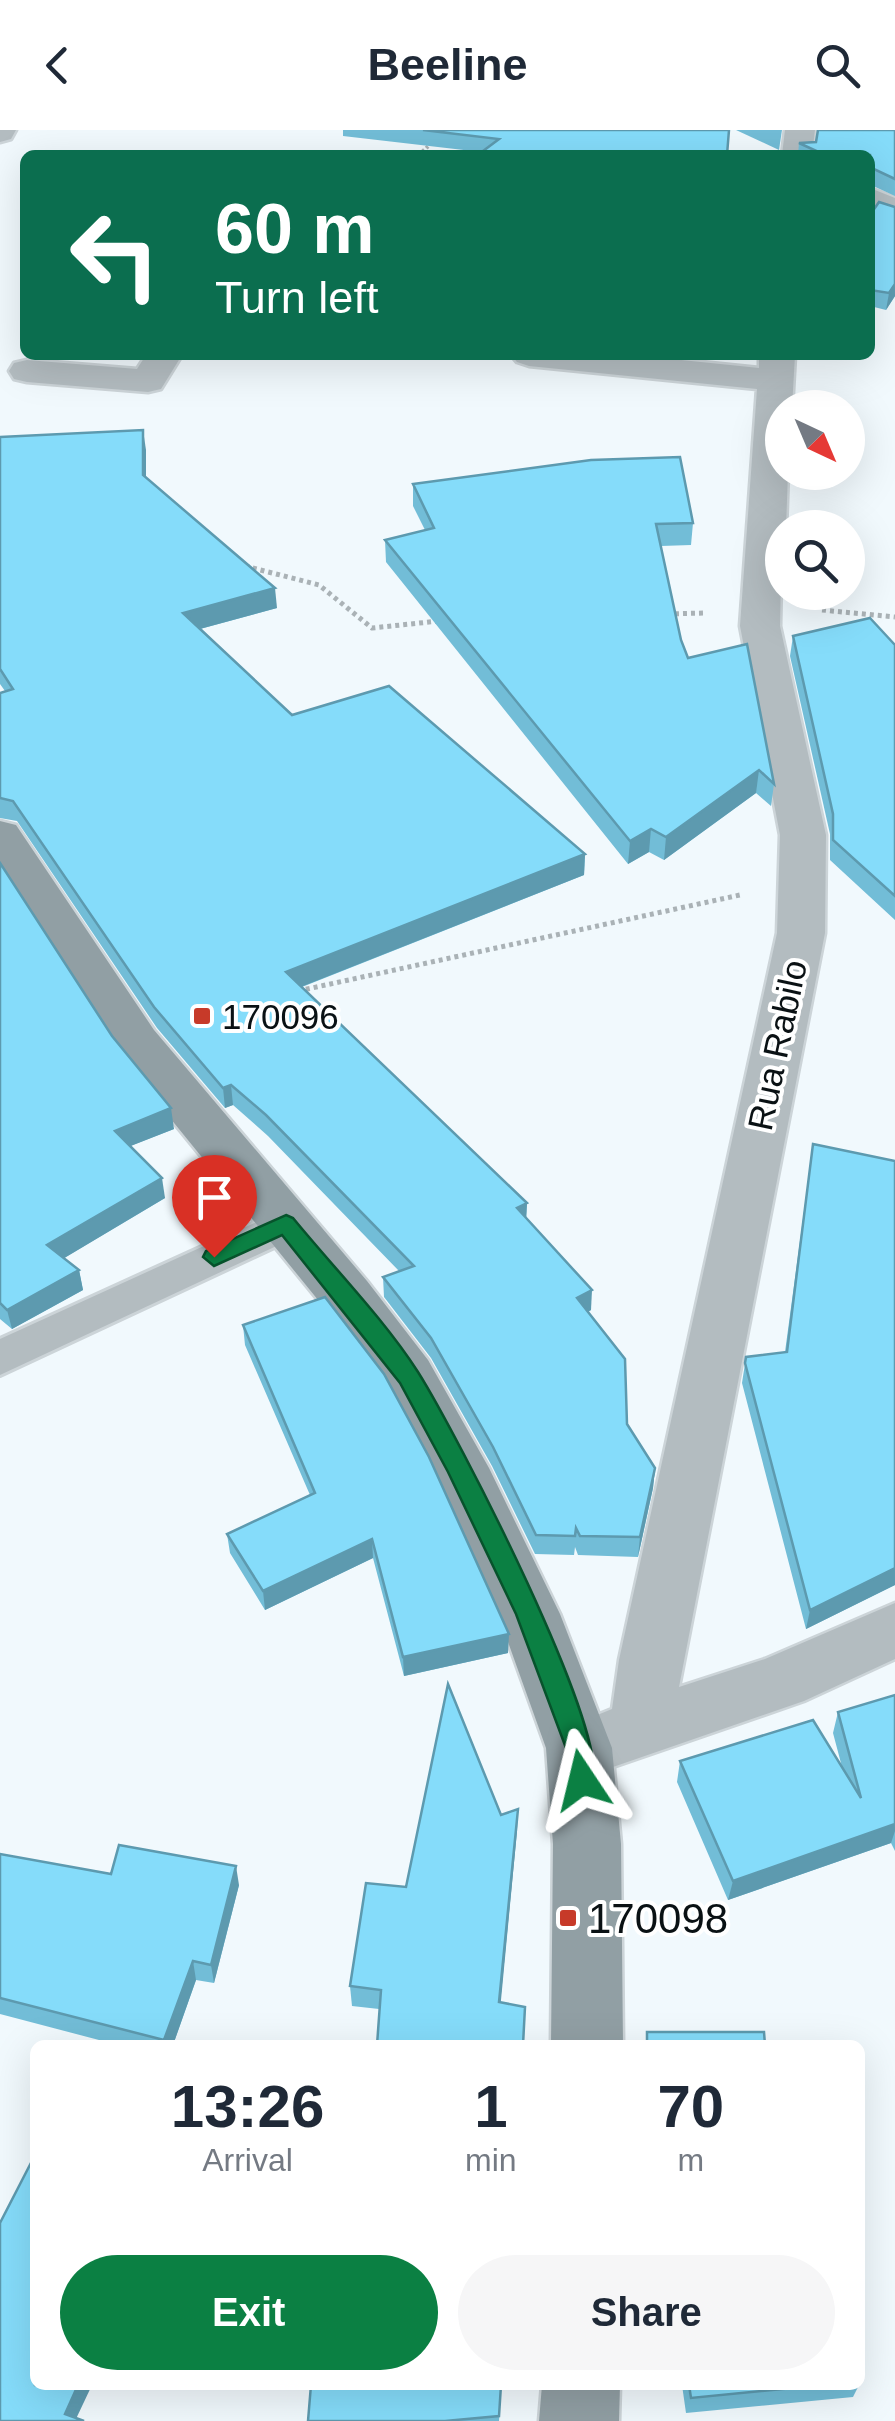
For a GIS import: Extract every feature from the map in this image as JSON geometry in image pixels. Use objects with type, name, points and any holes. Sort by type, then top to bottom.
[{"type":"main road","points":[[0,835],[126,1028],[408,1376],[459,1468],[529,1614],[579,1748],[587,1844],[587,2040]]},
{"type":"main road","points":[[579,2421],[580,2390]]},
{"type":"street","points":[[26,370],[148,381],[161,360]]},
{"type":"street","points":[[632,360],[776,367]]},
{"type":"street","name":"Rua Rabilo","points":[[642,1730],[651,1660],[801,933],[804,835],[776,712],[760,612],[776,367]]},
{"type":"street","points":[[579,1748],[781,1681],[895,1630]]},
{"type":"lane","points":[[0,1358],[286,1224]]},
{"type":"path","points":[[424,150],[446,130]]},
{"type":"path","points":[[238,564],[319,585],[372,628],[450,620]]},
{"type":"path","points":[[663,614],[840,610],[895,616]]},
{"type":"path","points":[[281,994],[805,881]]},
{"type":"building","points":[[423,130],[729,130],[727,150],[484,150],[499,139]]},
{"type":"building","points":[[818,130],[895,130],[895,179],[875,169],[875,150],[814,150],[799,143],[816,142]]},
{"type":"building","points":[[879,202],[895,207],[895,284],[889,293],[875,291],[875,208]]},
{"type":"building","points":[[143,430],[143,475],[275,588],[183,613],[292,715],[389,686],[585,854],[286,972],[527,1203],[517,1208],[592,1290],[577,1298],[625,1359],[627,1424],[655,1468],[640,1537],[580,1536],[576,1528],[575,1536],[536,1535],[493,1447],[431,1338],[383,1277],[414,1266],[266,1115],[231,1085],[223,1088],[154,1007],[13,801],[0,798],[0,693],[13,689],[0,669],[0,437]]},
{"type":"building","points":[[680,457],[693,523],[656,524],[681,640],[688,658],[747,644],[774,784],[759,770],[666,837],[651,829],[630,841],[385,540],[434,528],[413,484],[591,460]]},
{"type":"building","points":[[870,618],[895,645],[895,896],[833,840],[833,814],[793,636]]},
{"type":"building","points":[[0,863],[112,1036],[171,1108],[115,1131],[162,1178],[47,1245],[79,1270],[7,1310],[0,1303]]},
{"type":"building","points":[[813,1144],[895,1161],[895,1568],[810,1610],[745,1363],[746,1357],[787,1352]]},
{"type":"building","points":[[325,1297],[384,1374],[429,1457],[509,1634],[403,1657],[372,1539],[263,1591],[227,1534],[315,1493],[243,1325]]},
{"type":"building","points":[[448,1684],[501,1815],[518,1809],[499,2002],[525,2007],[523,2040],[377,2040],[381,1990],[350,1986],[366,1883],[406,1887]]},
{"type":"building","points":[[895,1695],[895,1824],[733,1881],[680,1761],[813,1720],[861,1798],[838,1712]]},
{"type":"building","points":[[119,1845],[236,1866],[211,1965],[193,1961],[164,2040],[0,1998],[0,1854],[111,1874]]},
{"type":"building","points":[[647,2032],[764,2032],[765,2040],[647,2040]]},
{"type":"building","points":[[30,2165],[30,2390],[76,2390],[65,2414],[84,2421],[0,2421],[0,2223]]},
{"type":"building","points":[[311,2390],[501,2390],[499,2416],[445,2421],[308,2421]]},
{"type":"building","points":[[690,2390],[773,2390],[691,2398]]},
{"type":"place","name":"170096","points":[[202,1016]]},
{"type":"place","name":"170098","points":[[568,1918]]},
{"type":"route","points":[[214,1257],[286,1224],[408,1376],[459,1468],[529,1614],[579,1748],[582,1780]]}]
